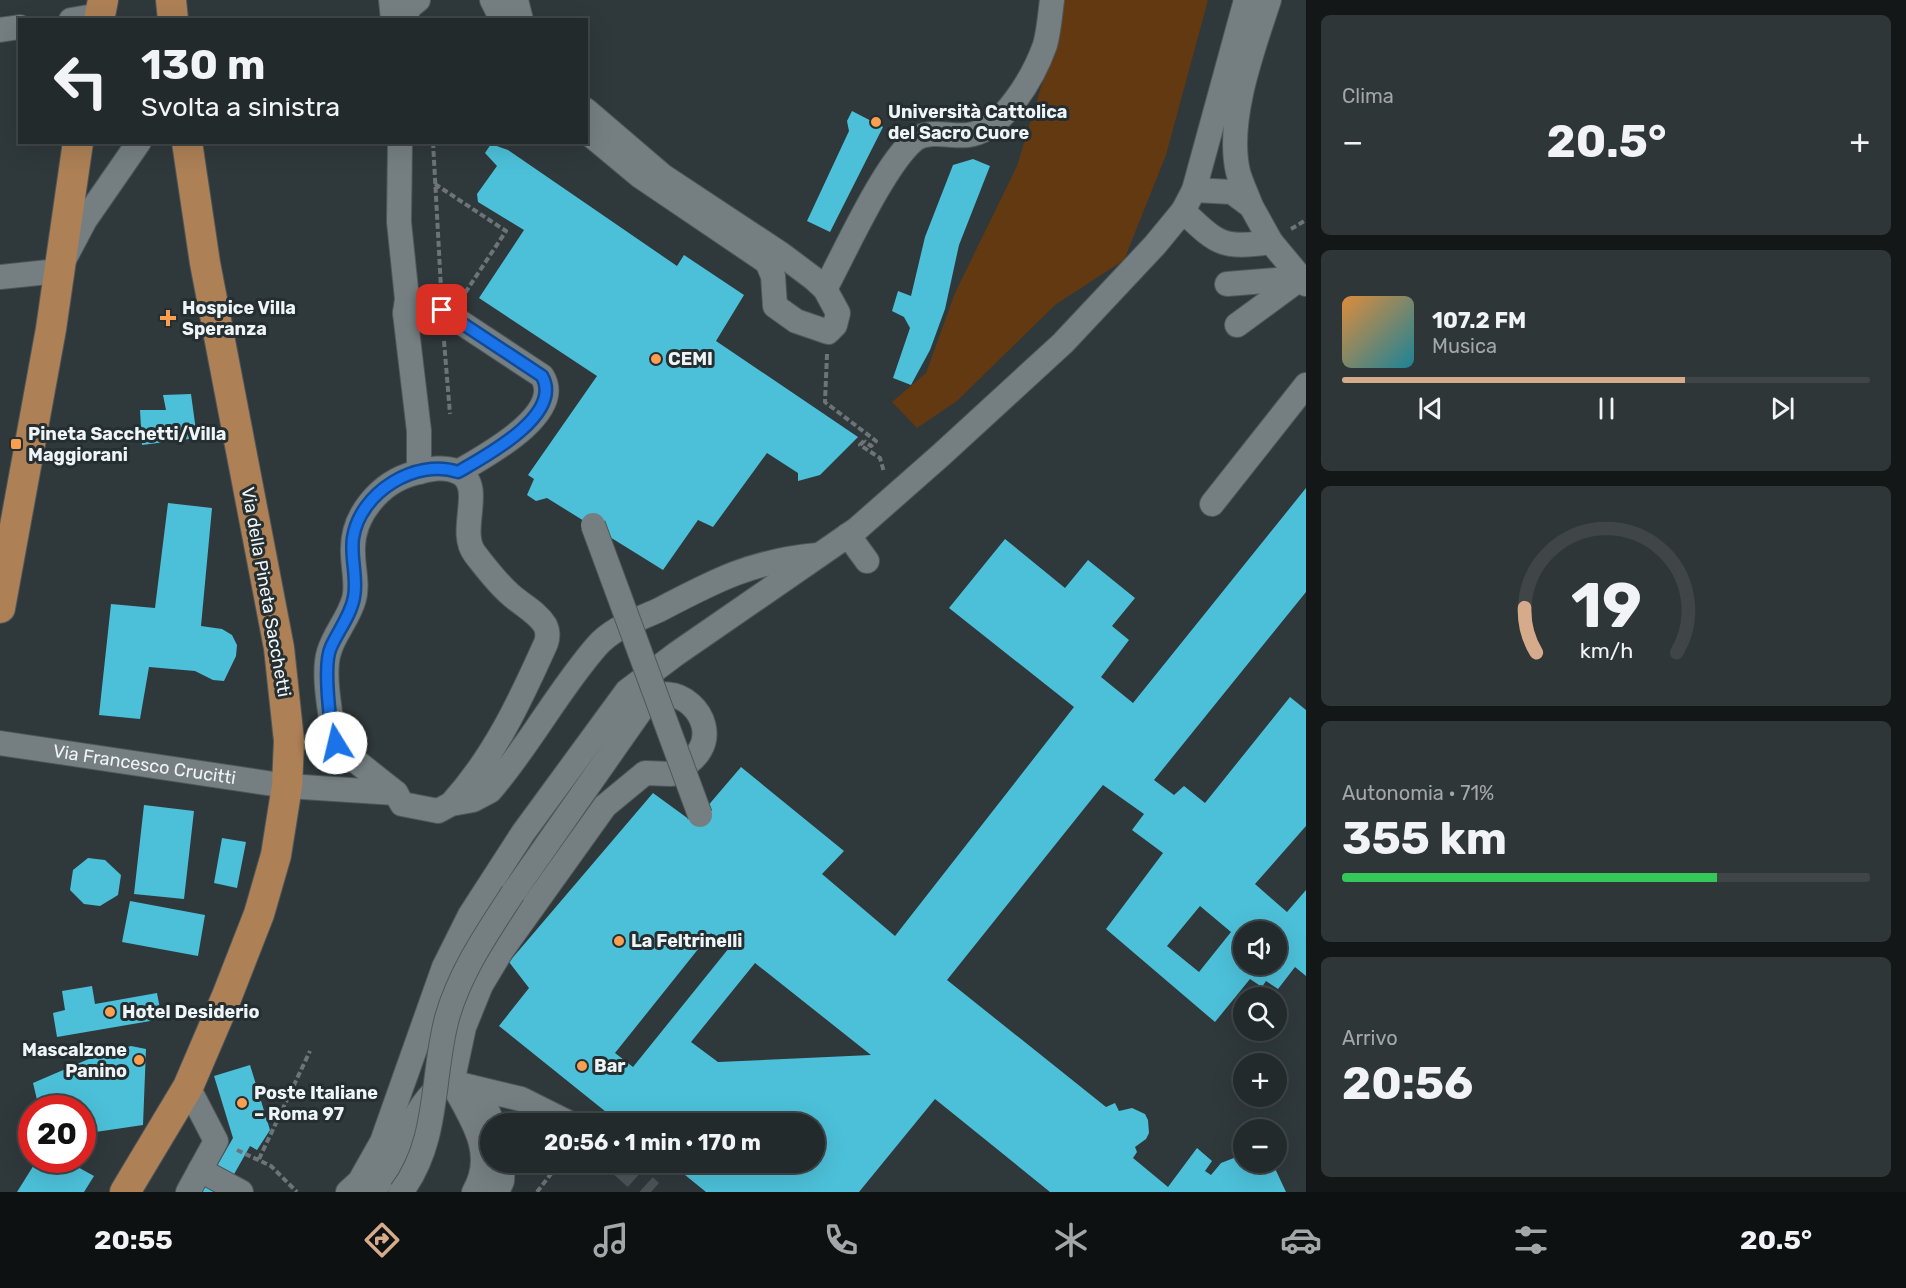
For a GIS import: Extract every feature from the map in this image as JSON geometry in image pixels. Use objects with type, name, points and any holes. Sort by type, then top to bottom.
[{"type":"main road","points":[[171,0],[173,18]]},
{"type":"main road","points":[[0,608],[51,329],[78,144]]},
{"type":"main road","name":"Via della Pineta Sacchetti","points":[[125,1192],[188,1087],[228,996],[259,914],[276,855],[287,786],[289,741],[279,648],[205,263],[187,144]]},
{"type":"street","points":[[391,0],[393,18]]},
{"type":"street","points":[[406,18],[408,8],[418,0]]},
{"type":"street","points":[[492,0],[501,18]]},
{"type":"street","points":[[516,0],[520,18]]},
{"type":"street","points":[[825,289],[890,171],[909,146],[924,135],[968,135],[984,131],[1011,105],[1031,76],[1042,52],[1052,0]]},
{"type":"street","points":[[348,1192],[360,1181],[382,1142],[444,967],[470,915],[523,833],[627,691],[676,654],[848,535],[1063,343],[1155,245],[1183,211],[1194,190],[1246,0]]},
{"type":"street","points":[[1269,0],[1244,86],[1236,128],[1238,171],[1251,206],[1270,242],[1304,281]]},
{"type":"street","points":[[78,18],[101,12]]},
{"type":"street","points":[[0,30],[18,27]]},
{"type":"street","points":[[588,112],[663,176],[781,254],[825,289],[838,313],[835,326],[828,332],[815,330],[796,321],[775,306],[773,276],[767,262],[640,176],[588,133]]},
{"type":"street","points":[[0,277],[58,271],[85,220],[138,144]]},
{"type":"street","points":[[387,144],[387,214],[396,298],[405,313]]},
{"type":"street","points":[[400,144],[399,222],[407,299],[405,313],[419,431],[419,472]]},
{"type":"street","points":[[1194,190],[1232,192],[1251,206]]},
{"type":"street","points":[[1183,211],[1213,238],[1238,247],[1270,242]]},
{"type":"street","points":[[1227,284],[1304,281]]},
{"type":"street","points":[[1237,325],[1304,281]]},
{"type":"street","points":[[405,313],[452,305],[542,376],[547,390],[542,405],[519,435],[458,472]]},
{"type":"street","points":[[1212,504],[1306,385]]},
{"type":"street","points":[[451,804],[476,775],[513,718],[548,637],[542,622],[496,580],[469,545],[471,490],[467,480],[458,472],[438,468],[399,479],[379,493],[358,522],[353,544],[354,599],[327,660],[336,743],[340,749],[396,793],[402,804],[416,809],[438,811],[451,804],[473,800],[490,791],[573,676],[597,646],[615,631],[704,585],[756,564],[784,558],[820,555]]},
{"type":"street","points":[[592,525],[700,815]]},
{"type":"street","points":[[848,535],[867,561]]},
{"type":"street","points":[[401,1192],[417,1167],[429,1134],[442,1042],[455,996],[475,952],[513,893],[649,700],[670,695],[693,706],[700,715],[705,729],[701,749],[671,774],[645,773],[605,806],[502,950],[481,986],[464,1027],[462,1085],[484,1149],[482,1179],[474,1192]]},
{"type":"street","name":"Via Francesco Crucitti","points":[[0,743],[287,786],[396,793]]},
{"type":"street","points":[[462,1085],[485,1105],[489,1113]]},
{"type":"street","points":[[372,1192],[395,1160],[406,1131],[439,1088],[462,1085],[521,1099],[550,1113]]},
{"type":"street","points":[[188,1087],[216,1141],[194,1185],[241,1192]]},
{"type":"street","points":[[497,1192],[502,1173]]},
{"type":"path","points":[[433,144],[434,184],[452,305],[450,414]]},
{"type":"path","points":[[434,184],[506,231],[452,305]]},
{"type":"path","points":[[828,332],[825,402],[876,441],[871,446],[864,441],[860,445],[880,458],[892,497]]},
{"type":"path","points":[[259,1159],[310,1051]]},
{"type":"path","points":[[216,1141],[259,1159],[282,1174],[297,1192]]},
{"type":"path","points":[[537,1192],[552,1173]]},
{"type":"shaded area","points":[[1062,0],[1208,0],[1166,155],[1124,260],[1055,305],[957,401],[917,428],[892,402],[926,373],[955,293],[1017,166],[1054,44]]},
{"type":"building","points":[[852,111],[883,127],[830,232],[807,221],[849,131],[847,121]]},
{"type":"building","name":"CEMI","points":[[491,144],[508,150],[677,266],[684,255],[744,295],[716,341],[858,437],[820,475],[798,481],[798,473],[767,453],[713,527],[698,520],[663,570],[547,498],[536,501],[527,495],[534,479],[528,475],[597,376],[479,298],[524,230],[478,202],[477,194],[497,166],[485,153]]},
{"type":"building","points":[[973,159],[990,166],[959,245],[945,309],[930,350],[911,385],[893,378],[910,328],[904,317],[892,311],[898,291],[911,296],[925,237],[953,165]]},
{"type":"building","points":[[191,394],[197,438],[142,445],[140,410],[166,410],[163,395]]},
{"type":"building","points":[[1306,488],[1306,592],[1154,780],[1174,795],[1184,786],[1205,803],[1290,697],[1306,710],[1306,826],[1255,884],[1287,912],[1306,890],[1306,976],[1295,967],[1280,987],[1275,987],[1266,981],[1262,987],[1250,979],[1243,987],[1233,987],[1233,1000],[1215,1022],[1106,929],[1163,853],[1132,830],[1144,814],[1103,785],[947,980],[1106,1107],[1115,1103],[1119,1111],[1132,1108],[1145,1114],[1149,1133],[1146,1139],[1135,1147],[1137,1152],[1133,1158],[1168,1187],[1197,1148],[1212,1161],[1205,1171],[1211,1175],[1221,1163],[1233,1158],[1233,1173],[1277,1173],[1286,1192],[1050,1192],[935,1099],[859,1192],[706,1192],[683,1173],[825,1173],[825,1113],[607,1113],[499,1026],[529,988],[509,962],[653,793],[690,820],[700,815],[741,767],[844,851],[822,874],[895,936],[1074,707],[949,608],[1005,539],[1065,588],[1088,560],[1135,598],[1112,626],[1129,640],[1101,677],[1133,703]],"holes":[[[1200,906],[1231,932],[1199,972],[1167,946]],[[711,933],[729,948],[633,1067],[615,1053]],[[755,963],[871,1055],[718,1062],[691,1042]]]},
{"type":"building","points":[[168,503],[212,508],[201,626],[222,629],[232,635],[237,645],[236,656],[224,681],[213,680],[195,671],[149,667],[140,719],[99,715],[111,604],[155,608]]},
{"type":"building","points":[[144,805],[194,811],[184,899],[134,894]]},
{"type":"building","points":[[222,838],[246,842],[237,888],[214,883]]},
{"type":"building","points":[[88,858],[105,860],[121,875],[118,895],[100,906],[84,904],[70,890],[73,870]]},
{"type":"building","points":[[130,901],[205,915],[198,956],[122,942]]},
{"type":"building","name":"Hotel Desiderio","points":[[92,986],[95,1004],[157,993],[162,1019],[57,1037],[53,1013],[65,1010],[62,991]]},
{"type":"building","points":[[131,1046],[146,1049],[143,1125],[96,1132],[96,1095],[36,1095],[33,1083],[91,1058]]},
{"type":"building","name":"Poste Italiane – Roma 97","points":[[250,1065],[270,1130],[257,1150],[250,1146],[224,1192],[202,1192],[233,1138],[214,1076]]},
{"type":"building","points":[[29,1173],[89,1173],[94,1176],[84,1192],[17,1192]]},
{"type":"tunnel","points":[[630,1173],[651,1192]]},
{"type":"place","name":"Università Cattolica del Sacro Cuore","points":[[876,122]]},
{"type":"place","name":"Hospice Villa Speranza","points":[[168,318]]},
{"type":"place","name":"CEMI","points":[[656,359]]},
{"type":"place","name":"Pineta Sacchetti/Villa Maggiorani","points":[[16,444]]},
{"type":"place","name":"La Feltrinelli","points":[[619,941]]},
{"type":"place","name":"Hotel Desiderio","points":[[110,1012]]},
{"type":"place","name":"Mascalzone Panino","points":[[139,1060]]},
{"type":"place","name":"Bar","points":[[582,1066]]},
{"type":"place","name":"Poste Italiane – Roma 97","points":[[242,1103]]},
{"type":"route","points":[[336,743],[327,660],[354,599],[353,539],[362,516],[379,493],[404,477],[438,468],[458,472],[519,435],[542,405],[547,390],[542,376],[459,319],[442,310]]}]
